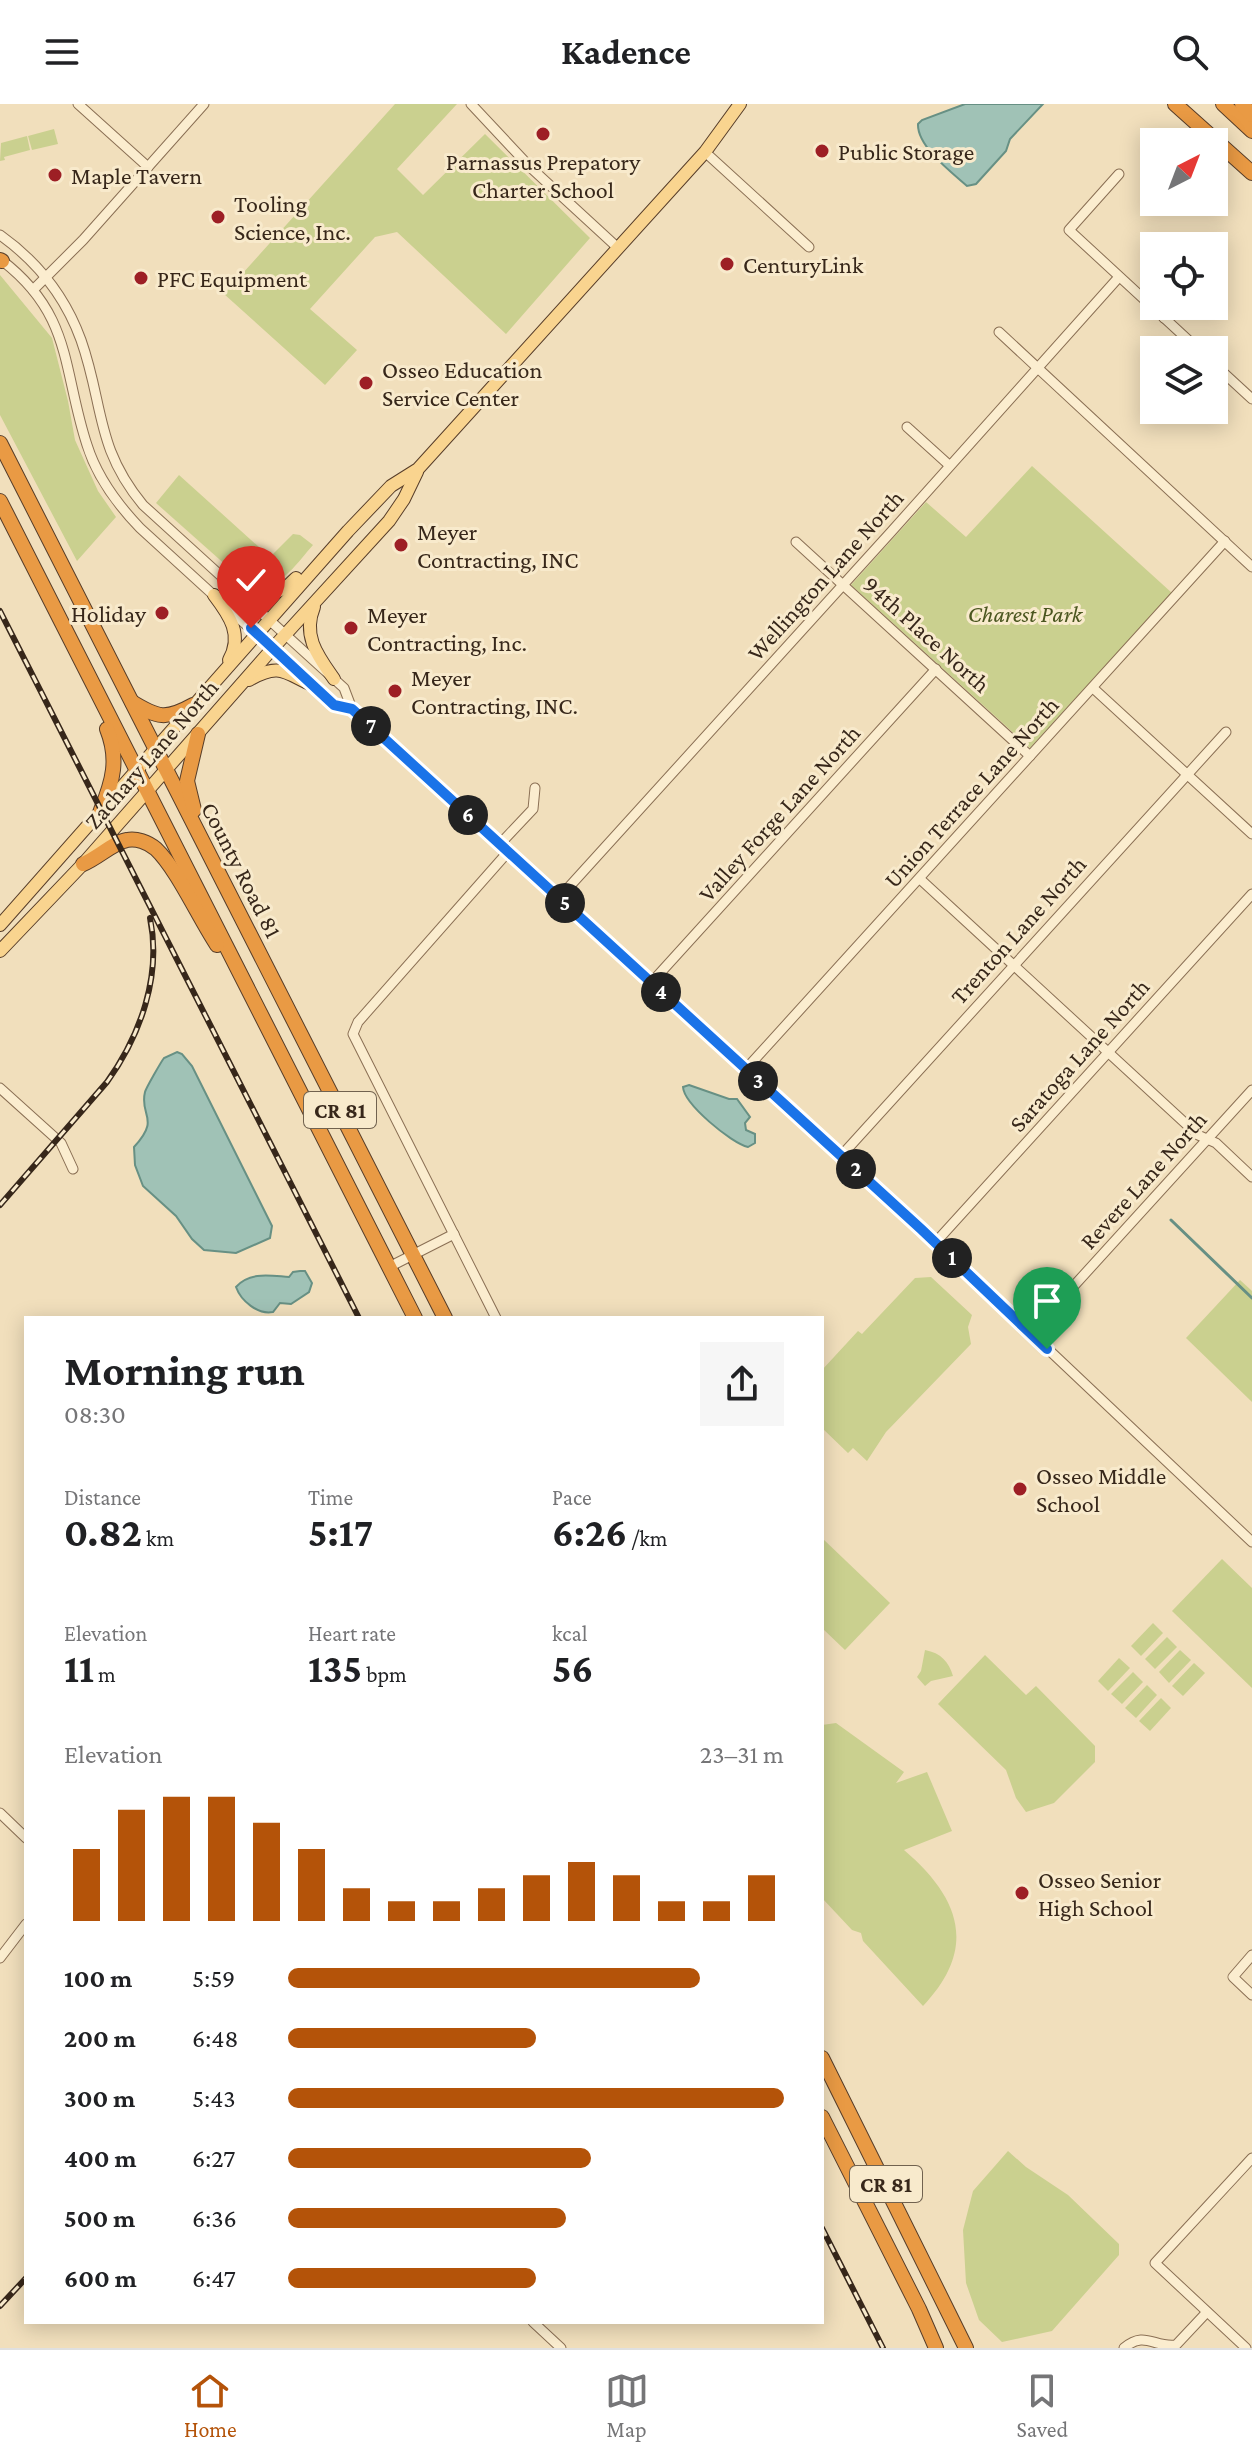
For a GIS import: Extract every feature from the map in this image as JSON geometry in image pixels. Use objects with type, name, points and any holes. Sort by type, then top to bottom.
[{"type":"highway","points":[[1165,104],[1195,128]]},
{"type":"highway","points":[[1175,104],[1252,174]]},
{"type":"highway","points":[[1223,104],[1252,131]]},
{"type":"highway","points":[[1242,104],[1252,115]]},
{"type":"highway","points":[[1228,155],[1252,174]]},
{"type":"highway","name":"County Road 81","points":[[0,443],[444,1316]]},
{"type":"highway","name":"County Road 81","points":[[0,501],[414,1316]]},
{"type":"highway","points":[[79,658],[114,752],[113,777],[101,810]]},
{"type":"highway","points":[[131,702],[159,716],[176,714],[193,705]]},
{"type":"highway","points":[[198,734],[190,763],[188,790],[192,806],[234,901]]},
{"type":"highway","points":[[83,864],[98,858],[123,840],[138,840],[156,850],[254,999]]},
{"type":"highway","name":"CR 81","points":[[824,2062],[966,2348]]},
{"type":"highway","name":"CR 81","points":[[824,2121],[936,2348]]},
{"type":"main road","name":"Zachary Lane North","points":[[0,925],[348,531],[391,486],[418,469],[705,152],[740,104]]},
{"type":"main road","name":"Zachary Lane North","points":[[0,951],[83,864],[389,521],[418,469]]},
{"type":"main road","points":[[231,585],[257,595],[278,592],[288,586],[331,539],[348,531]]},
{"type":"main road","points":[[214,595],[233,620],[235,635],[232,653],[222,672]]},
{"type":"main road","points":[[316,600],[308,624],[309,635],[312,648],[334,679]]},
{"type":"main road","points":[[240,686],[259,674],[274,670],[293,673],[312,685]]},
{"type":"street","points":[[78,104],[148,167]]},
{"type":"street","points":[[33,290],[204,104]]},
{"type":"street","points":[[471,104],[530,167],[618,248]]},
{"type":"street","points":[[705,152],[809,247]]},
{"type":"street","points":[[1119,174],[1069,230],[1140,296]]},
{"type":"street","points":[[0,235],[47,277],[72,317],[82,342],[106,442],[123,479],[156,518],[344,688],[352,709],[935,1243],[1252,1542]]},
{"type":"street","points":[[1,260],[18,273],[47,309],[65,350],[87,446],[108,489],[140,528],[334,705],[352,709]]},
{"type":"street","name":"Wellington Lane North","points":[[559,898],[1119,277]]},
{"type":"street","points":[[1166,320],[1184,336]]},
{"type":"street","points":[[999,332],[1252,567]]},
{"type":"street","points":[[1228,377],[1252,399]]},
{"type":"street","points":[[907,427],[949,465]]},
{"type":"street","name":"Union Terrace Lane North","points":[[746,1069],[1225,541]]},
{"type":"street","name":"94th Place North","points":[[796,542],[1030,756]]},
{"type":"street","name":"Valley Forge Lane North","points":[[651,983],[936,669]]},
{"type":"street","points":[[1093,688],[1252,834]]},
{"type":"street","name":"Trenton Lane North","points":[[841,1156],[1226,732]]},
{"type":"street","points":[[495,1316],[353,1034],[358,1022],[533,809],[535,788]]},
{"type":"street","points":[[920,879],[1198,1135],[1216,1143],[1252,1177]]},
{"type":"street","name":"Saratoga Lane North","points":[[935,1243],[1252,894]]},
{"type":"street","points":[[0,1088],[57,1140],[73,1169]]},
{"type":"street","name":"Revere Lane North","points":[[1031,1333],[1252,1090]]},
{"type":"street","points":[[389,1267],[454,1234]]},
{"type":"street","points":[[0,1813],[24,1836]]},
{"type":"street","points":[[0,1958],[22,1935]]},
{"type":"street","points":[[1252,1955],[1233,1977],[1252,1995]]},
{"type":"street","points":[[1246,2348],[1155,2263],[1252,2158]]},
{"type":"street","points":[[1124,2348],[1135,2340],[1145,2339],[1176,2345],[1207,2312]]},
{"type":"street","points":[[535,2324],[561,2348]]},
{"type":"green space","points":[[395,104],[457,104],[397,169],[423,195],[485,134],[590,238],[506,334],[397,232],[375,237],[310,309],[357,350],[325,385],[224,294]]},
{"type":"green space","points":[[54,129],[58,144],[32,150],[28,136]]},
{"type":"green space","points":[[27,136],[30,150],[0,161],[1,143]]},
{"type":"green space","points":[[0,275],[52,338],[75,440],[98,491],[116,517],[77,561],[0,415]]},
{"type":"green space","name":"Charest Park","points":[[1032,466],[1172,593],[1030,748],[851,585],[926,502],[966,537]]},
{"type":"green space","points":[[179,475],[270,557],[293,534],[300,535],[313,545],[276,582],[257,586],[246,583],[156,503]]},
{"type":"green space","points":[[931,1277],[972,1315],[968,1327],[971,1344],[886,1432],[867,1461],[853,1448],[848,1453],[824,1430],[824,1368],[858,1331],[862,1334],[915,1278]]},
{"type":"green space","points":[[1240,1280],[1252,1291],[1252,1402],[1186,1338]]},
{"type":"green space","points":[[824,1540],[890,1603],[845,1650],[824,1630]]},
{"type":"green space","points":[[1222,1559],[1252,1588],[1252,1688],[1172,1611]]},
{"type":"green space","points":[[1153,1623],[1163,1633],[1141,1656],[1131,1646]]},
{"type":"green space","points":[[1167,1637],[1177,1647],[1155,1669],[1145,1659]]},
{"type":"green space","points":[[925,1650],[944,1659],[953,1676],[931,1681],[925,1686],[917,1677]]},
{"type":"green space","points":[[1180,1650],[1191,1660],[1169,1683],[1159,1672]]},
{"type":"green space","points":[[985,1655],[1026,1695],[1036,1686],[1095,1746],[1095,1762],[1054,1803],[1026,1812],[1016,1798],[1006,1770],[938,1704]]},
{"type":"green space","points":[[1119,1658],[1130,1668],[1108,1691],[1098,1681]]},
{"type":"green space","points":[[1194,1663],[1205,1673],[1183,1696],[1172,1686]]},
{"type":"green space","points":[[1133,1672],[1143,1682],[1122,1704],[1111,1694]]},
{"type":"green space","points":[[1147,1685],[1157,1695],[1136,1718],[1125,1708]]},
{"type":"green space","points":[[1161,1698],[1171,1708],[1150,1731],[1139,1721]]},
{"type":"green space","points":[[836,1723],[904,1772],[896,1783],[927,1772],[952,1831],[904,1850],[938,1886],[949,1904],[955,1924],[956,1943],[951,1963],[941,1984],[923,2006],[863,1941],[861,1933],[852,1930],[824,1900],[824,1725]]},
{"type":"green space","points":[[1008,2151],[1068,2195],[1119,2244],[1119,2255],[1052,2331],[1002,2342],[979,2320],[966,2283],[963,2230],[973,2191]]},
{"type":"water","points":[[965,104],[1043,104],[1010,139],[1006,151],[976,184],[967,186],[929,150],[918,124]]},
{"type":"water","points":[[177,1052],[192,1066],[272,1226],[270,1238],[236,1253],[204,1250],[176,1216],[143,1186],[135,1165],[134,1147],[148,1123],[145,1092],[164,1058]]},
{"type":"water","points":[[689,1085],[737,1099],[750,1117],[745,1123],[746,1130],[755,1134],[755,1143],[748,1147],[740,1144],[710,1122],[685,1094],[683,1087]]},
{"type":"water","points":[[305,1271],[312,1283],[309,1292],[291,1304],[280,1303],[273,1312],[251,1306],[236,1287],[254,1277],[289,1277],[293,1272]]},
{"type":"waterway","points":[[1171,1220],[1252,1298]]},
{"type":"railway","points":[[0,611],[358,1316]]},
{"type":"railway","points":[[0,1205],[107,1082],[129,1045],[150,983],[153,962],[150,918]]},
{"type":"railway","points":[[824,2232],[883,2348]]},
{"type":"railway","points":[[0,2306],[24,2280]]},
{"type":"place","name":"Parnassus Prepatory Charter School","points":[[543,134]]},
{"type":"place","name":"Public Storage","points":[[822,151]]},
{"type":"place","name":"Maple Tavern","points":[[55,175]]},
{"type":"place","name":"Tooling Science, Inc.","points":[[218,217]]},
{"type":"place","name":"CenturyLink","points":[[727,264]]},
{"type":"place","name":"PFC Equipment","points":[[141,278]]},
{"type":"place","name":"Osseo Education Service Center","points":[[366,383]]},
{"type":"place","name":"Meyer Contracting, INC","points":[[401,545]]},
{"type":"place","name":"Holiday","points":[[162,613]]},
{"type":"place","name":"Meyer Contracting, Inc.","points":[[351,628]]},
{"type":"place","name":"Meyer Contracting, INC.","points":[[395,691]]},
{"type":"place","name":"Osseo Middle School","points":[[1020,1489]]},
{"type":"place","name":"Osseo Senior High School","points":[[1022,1893]]},
{"type":"route","points":[[251,628],[334,705],[352,709],[921,1229],[1047,1349]]}]
